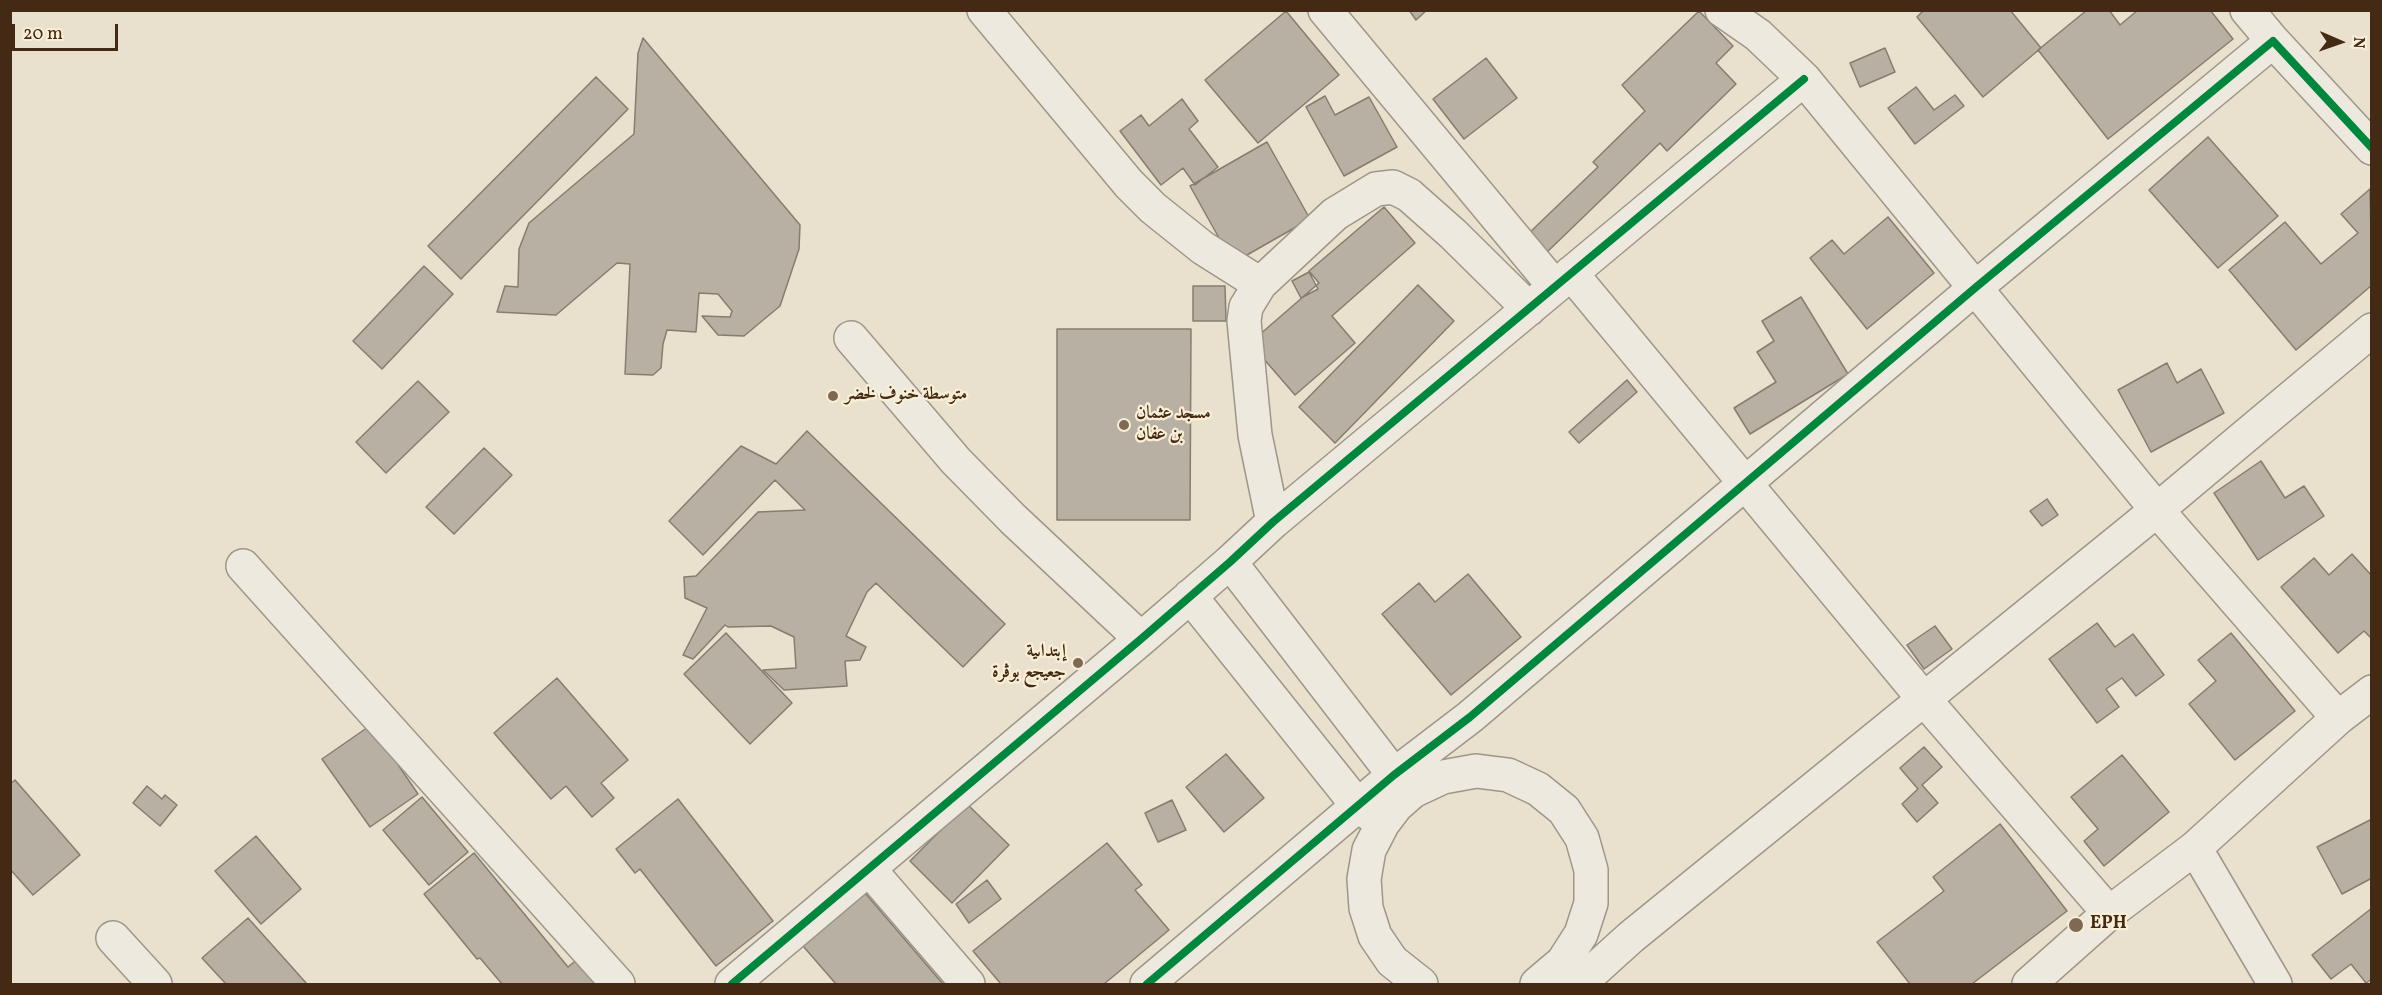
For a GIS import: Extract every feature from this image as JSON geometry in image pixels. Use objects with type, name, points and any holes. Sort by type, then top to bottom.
[{"type":"street","points":[[984,10],[1129,184],[1153,208],[1203,248],[1260,284]]},
{"type":"street","points":[[1325,10],[1747,484],[1923,698],[2109,913]]},
{"type":"street","points":[[1722,10],[1758,35],[1804,79],[2157,510],[2338,718]]},
{"type":"street","points":[[2247,10],[2372,148]]},
{"type":"street","points":[[1147,984],[1371,815],[1396,806],[1404,783],[1470,717],[1975,288],[2273,41]]},
{"type":"street","points":[[732,984],[1141,639],[1273,522],[1804,79]]},
{"type":"street","points":[[1273,522],[1255,435],[1244,321],[1246,307],[1260,284],[1335,214],[1377,189],[1393,187],[1409,195],[1453,234],[1529,309]]},
{"type":"street","points":[[1537,984],[1575,979],[1631,937],[2157,510],[2372,330]]},
{"type":"street","points":[[851,338],[956,461],[1013,519],[1141,639]]},
{"type":"street","points":[[1230,562],[1404,783]]},
{"type":"street","points":[[243,566],[618,984]]},
{"type":"street","points":[[1190,596],[1371,815],[1369,850],[1364,879],[1366,908],[1375,936],[1392,961],[1421,984]]},
{"type":"street","points":[[2029,984],[2109,913],[2195,848],[2338,718],[2372,692]]},
{"type":"street","points":[[1404,783],[1476,771],[1508,776],[1538,789],[1564,810],[1582,838],[1591,870],[1591,903],[1581,934],[1575,979]]},
{"type":"street","points":[[2195,848],[2275,984]]},
{"type":"street","points":[[869,869],[968,984]]},
{"type":"street","points":[[113,938],[154,984]]},
{"type":"building","points":[[1409,10],[1427,10],[1416,20]]},
{"type":"building","points":[[1924,10],[2010,10],[2041,48],[1983,97],[1917,17]]},
{"type":"building","points":[[2087,10],[2109,10],[2120,25],[2138,10],[2210,10],[2233,39],[2108,139],[2038,50]]},
{"type":"building","points":[[1286,11],[1339,75],[1258,143],[1205,80]]},
{"type":"building","points":[[1699,11],[1733,46],[1716,63],[1736,84],[1667,151],[1660,143],[1545,254],[1527,235],[1598,167],[1593,162],[1645,111],[1622,85]]},
{"type":"building","points":[[643,38],[800,225],[799,249],[780,306],[744,336],[718,335],[702,316],[730,317],[732,311],[718,294],[699,293],[696,332],[667,330],[661,368],[653,375],[625,374],[630,264],[617,263],[556,315],[497,312],[505,286],[518,287],[519,249],[529,223],[634,134],[638,53]]},
{"type":"building","points":[[1885,48],[1895,72],[1860,87],[1850,63]]},
{"type":"building","points":[[1486,58],[1517,98],[1464,139],[1433,99]]},
{"type":"building","points":[[596,77],[628,109],[461,279],[428,246]]},
{"type":"building","points":[[1916,87],[1934,110],[1955,95],[1964,106],[1915,144],[1888,108]]},
{"type":"building","points":[[1325,96],[1335,115],[1369,97],[1397,147],[1344,176],[1306,107]]},
{"type":"building","points":[[1182,99],[1198,121],[1189,129],[1218,167],[1195,185],[1183,168],[1161,185],[1120,131],[1141,115],[1149,126]]},
{"type":"building","points":[[2208,137],[2278,216],[2218,268],[2149,190]]},
{"type":"building","points":[[1267,142],[1310,219],[1233,263],[1190,186]]},
{"type":"building","points":[[2370,189],[2372,285],[2296,350],[2229,270],[2285,222],[2321,264],[2358,233],[2341,214]]},
{"type":"building","points":[[1384,207],[1415,243],[1332,316],[1355,343],[1295,395],[1250,343],[1319,283],[1309,271]]},
{"type":"building","points":[[1888,217],[1934,273],[1867,329],[1810,258],[1832,240],[1844,254]]},
{"type":"building","points":[[424,266],[453,294],[382,369],[353,341]]},
{"type":"building","points":[[1309,272],[1318,289],[1301,298],[1292,281]]},
{"type":"building","points":[[1418,285],[1454,321],[1335,443],[1299,407]]},
{"type":"building","points":[[1193,286],[1225,286],[1226,321],[1193,321]]},
{"type":"building","points":[[1801,297],[1848,374],[1750,434],[1734,408],[1776,382],[1757,352],[1774,341],[1762,321]]},
{"type":"building","name":"مسجد عثمان بن عفان","points":[[1057,329],[1191,329],[1190,520],[1057,520]]},
{"type":"building","points":[[2167,363],[2177,383],[2201,369],[2224,413],[2151,452],[2118,390]]},
{"type":"building","points":[[1627,380],[1637,392],[1579,443],[1569,432]]},
{"type":"building","points":[[418,381],[449,412],[386,473],[356,442]]},
{"type":"building","points":[[807,431],[1005,624],[963,667],[876,583],[867,592],[846,636],[866,647],[860,660],[845,661],[847,686],[784,690],[763,670],[796,668],[794,637],[771,626],[728,627],[725,625],[693,659],[683,655],[707,608],[685,598],[684,577],[696,576],[758,512],[805,510],[775,480],[703,555],[669,521],[741,446],[776,464]]},
{"type":"building","points":[[484,448],[512,475],[454,534],[426,507]]},
{"type":"building","points":[[2261,461],[2285,498],[2304,486],[2324,516],[2258,560],[2214,493]]},
{"type":"building","points":[[2047,499],[2058,515],[2042,526],[2030,511]]},
{"type":"building","points":[[2352,554],[2372,576],[2372,639],[2364,631],[2338,653],[2281,587],[2314,558],[2329,575]]},
{"type":"building","points":[[1468,574],[1521,637],[1451,695],[1382,614],[1419,583],[1435,602]]},
{"type":"building","points":[[2097,623],[2115,647],[2133,634],[2164,675],[2136,696],[2122,678],[2106,689],[2119,707],[2097,723],[2049,659]]},
{"type":"building","points":[[1935,626],[1952,649],[1924,669],[1907,645]]},
{"type":"building","points":[[726,633],[792,703],[750,744],[684,674]]},
{"type":"building","points":[[2231,633],[2295,711],[2235,760],[2189,704],[2216,681],[2198,660]]},
{"type":"building","points":[[557,678],[628,760],[601,783],[614,798],[592,817],[566,786],[551,799],[494,733]]},
{"type":"building","points":[[371,725],[418,794],[370,827],[322,759]]},
{"type":"building","points":[[1924,747],[1942,767],[1922,785],[1938,803],[1917,822],[1902,804],[1918,789],[1900,768]]},
{"type":"building","points":[[1226,754],[1264,798],[1224,832],[1186,787]]},
{"type":"building","points":[[2122,755],[2169,812],[2104,866],[2084,841],[2098,829],[2071,797]]},
{"type":"building","points":[[15,780],[80,855],[33,895],[10,869],[10,784]]},
{"type":"building","points":[[147,786],[162,799],[165,795],[177,805],[160,826],[133,803]]},
{"type":"building","points":[[422,797],[468,852],[429,885],[383,830]]},
{"type":"building","points":[[678,799],[773,921],[716,966],[640,869],[635,873],[616,849]]},
{"type":"building","points":[[1172,800],[1186,830],[1158,842],[1145,813]]},
{"type":"building","points":[[967,804],[1009,845],[952,903],[910,861]]},
{"type":"building","points":[[2372,819],[2372,878],[2342,894],[2317,847]]},
{"type":"building","points":[[2000,824],[2067,911],[1972,984],[1910,984],[1877,942],[1944,891],[1933,877]]},
{"type":"building","points":[[256,836],[301,889],[261,924],[215,871]]},
{"type":"building","points":[[1107,843],[1142,885],[1135,890],[1169,930],[1104,984],[1001,984],[973,951]]},
{"type":"building","points":[[474,853],[568,967],[585,953],[612,984],[502,984],[480,958],[477,959],[424,894]]},
{"type":"building","points":[[987,880],[1001,899],[969,923],[956,904]]},
{"type":"building","points":[[865,893],[943,984],[836,984],[803,946]]},
{"type":"building","points":[[2372,908],[2372,979],[2366,983],[2351,964],[2331,979],[2312,955]]},
{"type":"building","points":[[248,918],[307,984],[226,984],[202,958]]},
{"type":"cycle path","points":[[1147,984],[1394,775],[1470,717],[1975,288],[2273,41],[2372,148]]},
{"type":"cycle path","points":[[732,984],[1141,639],[1273,522],[1804,79]]},
{"type":"place","name":"متوسطة خنوف لخضر","points":[[833,396]]},
{"type":"place","name":"مسجد عثمان بن عفان","points":[[1124,425]]},
{"type":"place","name":"إبتداىية جعيجع بوڨرة","points":[[1078,663]]},
{"type":"place","name":"EPH","points":[[2076,925]]}]
